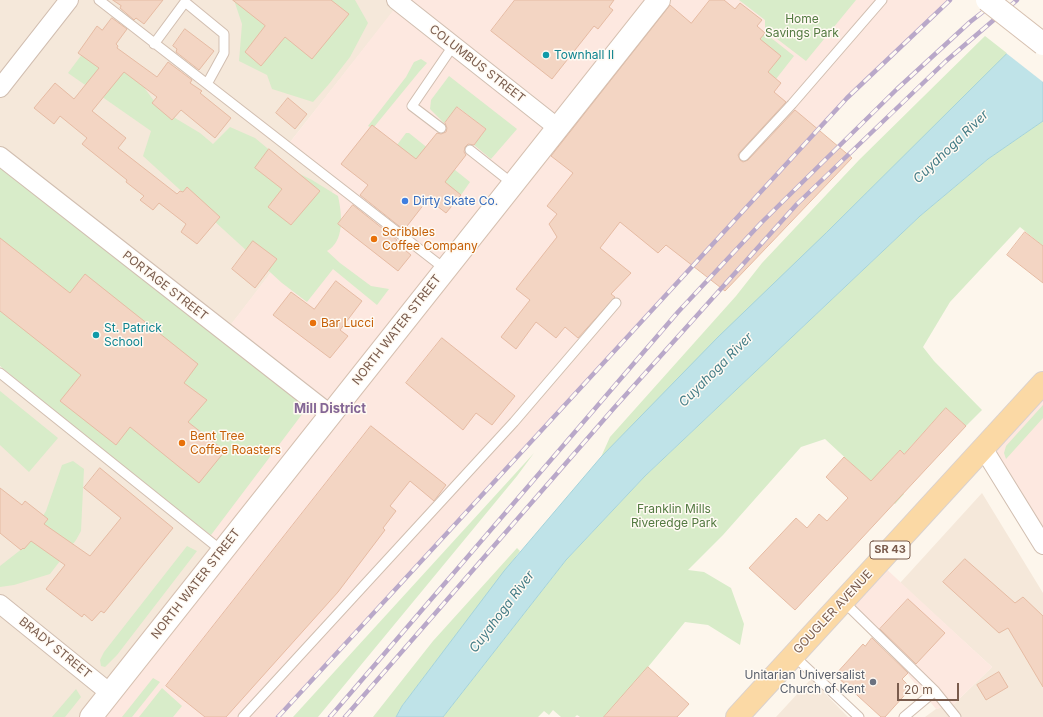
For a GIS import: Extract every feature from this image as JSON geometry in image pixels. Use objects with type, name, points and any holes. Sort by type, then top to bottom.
[{"type":"main road","name":"NORTH WATER STREET","points":[[91,717],[659,0]]},
{"type":"main road","points":[[987,0],[1043,44]]},
{"type":"main road","name":"GOUGLER AVENUE","points":[[737,717],[1043,383]]},
{"type":"street","points":[[0,88],[69,0]]},
{"type":"street","name":"COLUMBUS STREET","points":[[396,0],[558,128]]},
{"type":"street","name":"PORTAGE STREET","points":[[0,156],[331,415]]},
{"type":"street","points":[[983,448],[1043,545]]},
{"type":"street","name":"BRADY STREET","points":[[0,605],[110,693]]},
{"type":"lane","points":[[99,0],[445,270]]},
{"type":"lane","points":[[744,156],[792,104],[882,0]]},
{"type":"lane","points":[[154,44],[186,2],[224,34],[224,53],[206,84]]},
{"type":"lane","points":[[441,128],[412,106],[453,46]]},
{"type":"lane","points":[[470,150],[513,184]]},
{"type":"lane","points":[[243,717],[508,427],[616,303]]},
{"type":"lane","points":[[0,373],[222,551]]},
{"type":"lane","points":[[843,601],[935,691],[956,717]]},
{"type":"lane","points":[[793,655],[859,717]]},
{"type":"lane","points":[[904,717],[935,691]]},
{"type":"shaded area","points":[[0,0],[396,0],[400,3],[287,146],[337,186],[225,333],[146,271],[0,227]]},
{"type":"shaded area","points":[[395,0],[950,0],[847,98],[278,717],[91,717],[222,551],[109,460],[225,332],[337,186],[287,146],[399,3]]},
{"type":"shaded area","points":[[0,373],[222,551],[91,717],[0,717]]},
{"type":"shaded area","points":[[1043,388],[1043,536],[987,448]]},
{"type":"shaded area","points":[[982,493],[1043,593],[1043,717],[925,717],[936,709],[954,704],[992,667],[900,583]]},
{"type":"shaded area","points":[[882,565],[992,667],[954,704],[936,709],[882,643],[843,608]]},
{"type":"shaded area","points":[[811,679],[848,717],[776,717]]},
{"type":"green space","points":[[234,0],[355,0],[368,23],[350,57],[313,102],[272,89],[267,75],[239,61],[242,24]]},
{"type":"green space","name":"Home Savings Park","points":[[739,0],[856,0],[806,61],[768,32],[765,29],[765,20]]},
{"type":"green space","points":[[765,33],[794,56],[776,79],[768,72],[760,39]]},
{"type":"green space","points":[[985,36],[1008,54],[601,457],[610,437],[736,296],[762,263],[859,160]]},
{"type":"green space","points":[[83,53],[106,60],[140,82],[160,109],[200,133],[213,144],[230,127],[255,138],[296,172],[338,196],[341,226],[337,241],[333,247],[327,251],[340,263],[371,286],[389,289],[377,305],[333,269],[307,302],[282,283],[143,156],[151,131],[68,73]]},
{"type":"green space","points":[[421,59],[427,63],[374,127],[372,125],[370,127],[368,126],[406,77],[414,62]]},
{"type":"green space","points":[[449,76],[517,129],[491,159],[474,145],[486,129],[458,107],[444,123],[430,109],[431,100]]},
{"type":"green space","name":"Franklin Mills Riveredge Park","points":[[1043,121],[1043,246],[1020,227],[950,302],[923,347],[934,361],[982,410],[966,426],[946,408],[904,454],[899,451],[884,467],[884,475],[904,494],[895,504],[825,439],[801,447],[723,535],[688,570],[704,572],[731,588],[744,624],[740,645],[708,625],[685,622],[604,717],[580,717],[577,715],[575,717],[561,717],[553,710],[549,715],[544,711],[538,717],[443,717],[566,560],[645,476],[920,216],[988,159]]},
{"type":"green space","points":[[406,133],[409,133],[470,182],[461,195],[397,145]]},
{"type":"green space","points":[[0,165],[293,396],[306,409],[211,535],[163,500],[0,366]]},
{"type":"green space","points":[[0,391],[58,438],[29,472],[0,445]]},
{"type":"green space","points":[[1043,405],[1043,418],[1006,459],[1004,453],[1006,446]]},
{"type":"green space","points":[[534,453],[517,476],[318,717],[293,717]]},
{"type":"green space","points":[[73,461],[84,469],[81,531],[76,540],[50,574],[14,585],[0,587],[0,566],[23,548],[46,511],[62,465]]},
{"type":"green space","points":[[187,546],[197,551],[117,655],[105,667],[101,666],[100,660],[104,652]]},
{"type":"green space","points":[[517,548],[520,551],[402,706],[396,717],[373,717],[433,641]]},
{"type":"green space","points":[[153,678],[160,682],[132,717],[122,717]]},
{"type":"green space","points":[[162,688],[182,706],[173,717],[139,717]]},
{"type":"green space","points":[[76,689],[81,697],[65,717],[52,717]]},
{"type":"water","name":"Cuyahoga River","points":[[1043,18],[1043,121],[988,159],[920,216],[645,476],[566,560],[443,717],[396,717],[402,706],[504,571],[601,457],[718,337],[826,233]]},
{"type":"pier","points":[[1043,16],[1043,82],[1006,53]]},
{"type":"building","points":[[113,0],[163,0],[144,24],[136,18],[134,20]]},
{"type":"building","points":[[233,0],[331,0],[349,14],[312,59],[285,37],[261,66],[245,52],[265,26]]},
{"type":"building","name":"Townhall II","points":[[515,0],[614,0],[609,7],[613,10],[598,29],[594,26],[552,79],[491,31]]},
{"type":"building","points":[[710,0],[724,0],[735,9],[740,3],[762,20],[757,26],[765,33],[760,39],[781,56],[768,72],[781,83],[774,92],[786,102],[740,152],[738,155],[740,160],[743,162],[748,160],[795,110],[852,158],[725,291],[666,245],[658,253],[620,222],[600,248],[631,273],[611,294],[615,297],[578,338],[565,327],[556,338],[536,322],[516,349],[501,337],[530,300],[516,289],[557,237],[549,224],[557,214],[547,206],[573,173],[551,156],[670,5],[691,23]]},
{"type":"building","points":[[112,18],[127,29],[116,44],[118,46],[117,48],[157,77],[168,62],[192,80],[190,83],[202,91],[200,93],[231,118],[215,138],[181,110],[172,120],[152,103],[157,97],[124,72],[92,111],[126,138],[118,148],[177,194],[180,191],[183,192],[187,187],[220,217],[197,244],[181,232],[186,224],[159,203],[153,210],[140,200],[144,196],[126,182],[127,180],[82,144],[87,138],[60,116],[54,124],[34,108],[55,83],[74,99],[99,68],[78,53],[97,26],[102,30]]},
{"type":"building","points":[[185,29],[214,51],[199,70],[176,52],[177,49],[173,46]]},
{"type":"building","points":[[288,98],[307,114],[295,129],[276,113]]},
{"type":"building","points":[[457,107],[486,129],[474,145],[468,144],[465,147],[464,152],[466,155],[445,182],[461,195],[446,213],[428,199],[404,230],[360,195],[368,185],[341,164],[372,125],[416,159],[437,133],[441,134],[446,132],[447,128],[445,123]]},
{"type":"building","points":[[269,149],[320,191],[291,225],[268,207],[282,189],[255,168]]},
{"type":"building","name":"Scribbles Coffee Company","points":[[353,205],[397,240],[395,242],[411,255],[398,271],[338,224]]},
{"type":"building","points":[[1025,232],[1043,246],[1043,283],[1007,255]]},
{"type":"building","name":"St. Patrick School","points":[[0,238],[70,293],[85,274],[198,364],[184,383],[207,400],[188,422],[225,451],[199,483],[130,427],[116,445],[60,401],[81,375],[0,311]]},
{"type":"building","points":[[253,241],[277,259],[255,288],[232,269]]},
{"type":"building","points":[[336,281],[362,301],[340,330],[348,336],[330,358],[273,315],[291,292],[314,309]]},
{"type":"building","points":[[442,338],[515,396],[492,425],[476,413],[463,430],[406,383]]},
{"type":"building","points":[[946,408],[966,426],[795,610],[749,568],[796,518],[807,528],[819,514],[827,521],[848,498],[826,477],[844,457],[871,481],[900,450],[904,454]]},
{"type":"building","points":[[371,426],[446,485],[434,501],[410,481],[390,506],[396,511],[383,528],[385,530],[338,592],[226,717],[205,717],[166,686]]},
{"type":"building","points":[[100,468],[173,528],[104,613],[101,611],[92,621],[84,614],[82,617],[46,589],[65,565],[31,541],[24,549],[23,548],[21,550],[0,533],[0,488],[22,505],[25,501],[48,519],[44,524],[90,556],[121,518],[84,488]]},
{"type":"building","points":[[965,559],[1015,603],[1023,597],[1043,616],[1043,687],[1008,628],[999,633],[943,582]]},
{"type":"building","points":[[908,599],[945,633],[916,664],[880,629]]},
{"type":"building","name":"Unitarian Universalist Church of Kent","points":[[872,638],[908,673],[902,679],[911,688],[885,717],[881,717],[835,675],[863,644],[865,646]]},
{"type":"building","points":[[648,667],[689,704],[677,717],[604,717]]},
{"type":"building","points":[[999,672],[1008,687],[986,700],[977,685]]},
{"type":"railway","points":[[278,717],[847,98],[950,0]]},
{"type":"railway","points":[[330,717],[678,312],[761,223],[897,89],[970,22],[998,0]]},
{"type":"railway","points":[[345,717],[614,408],[797,204],[946,61],[1017,0]]},
{"type":"place","name":"Townhall II","points":[[546,55]]},
{"type":"place","name":"Dirty Skate Co.","points":[[405,201]]},
{"type":"place","name":"Scribbles Coffee Company","points":[[374,239]]},
{"type":"place","name":"Bar Lucci","points":[[313,323]]},
{"type":"place","name":"St. Patrick School","points":[[96,335]]},
{"type":"place","name":"Bent Tree Coffee Roasters","points":[[182,443]]},
{"type":"place","name":"Unitarian Universalist Church of Kent","points":[[873,682]]},
{"type":"district","name":"Mill District","points":[[330,409]]}]
